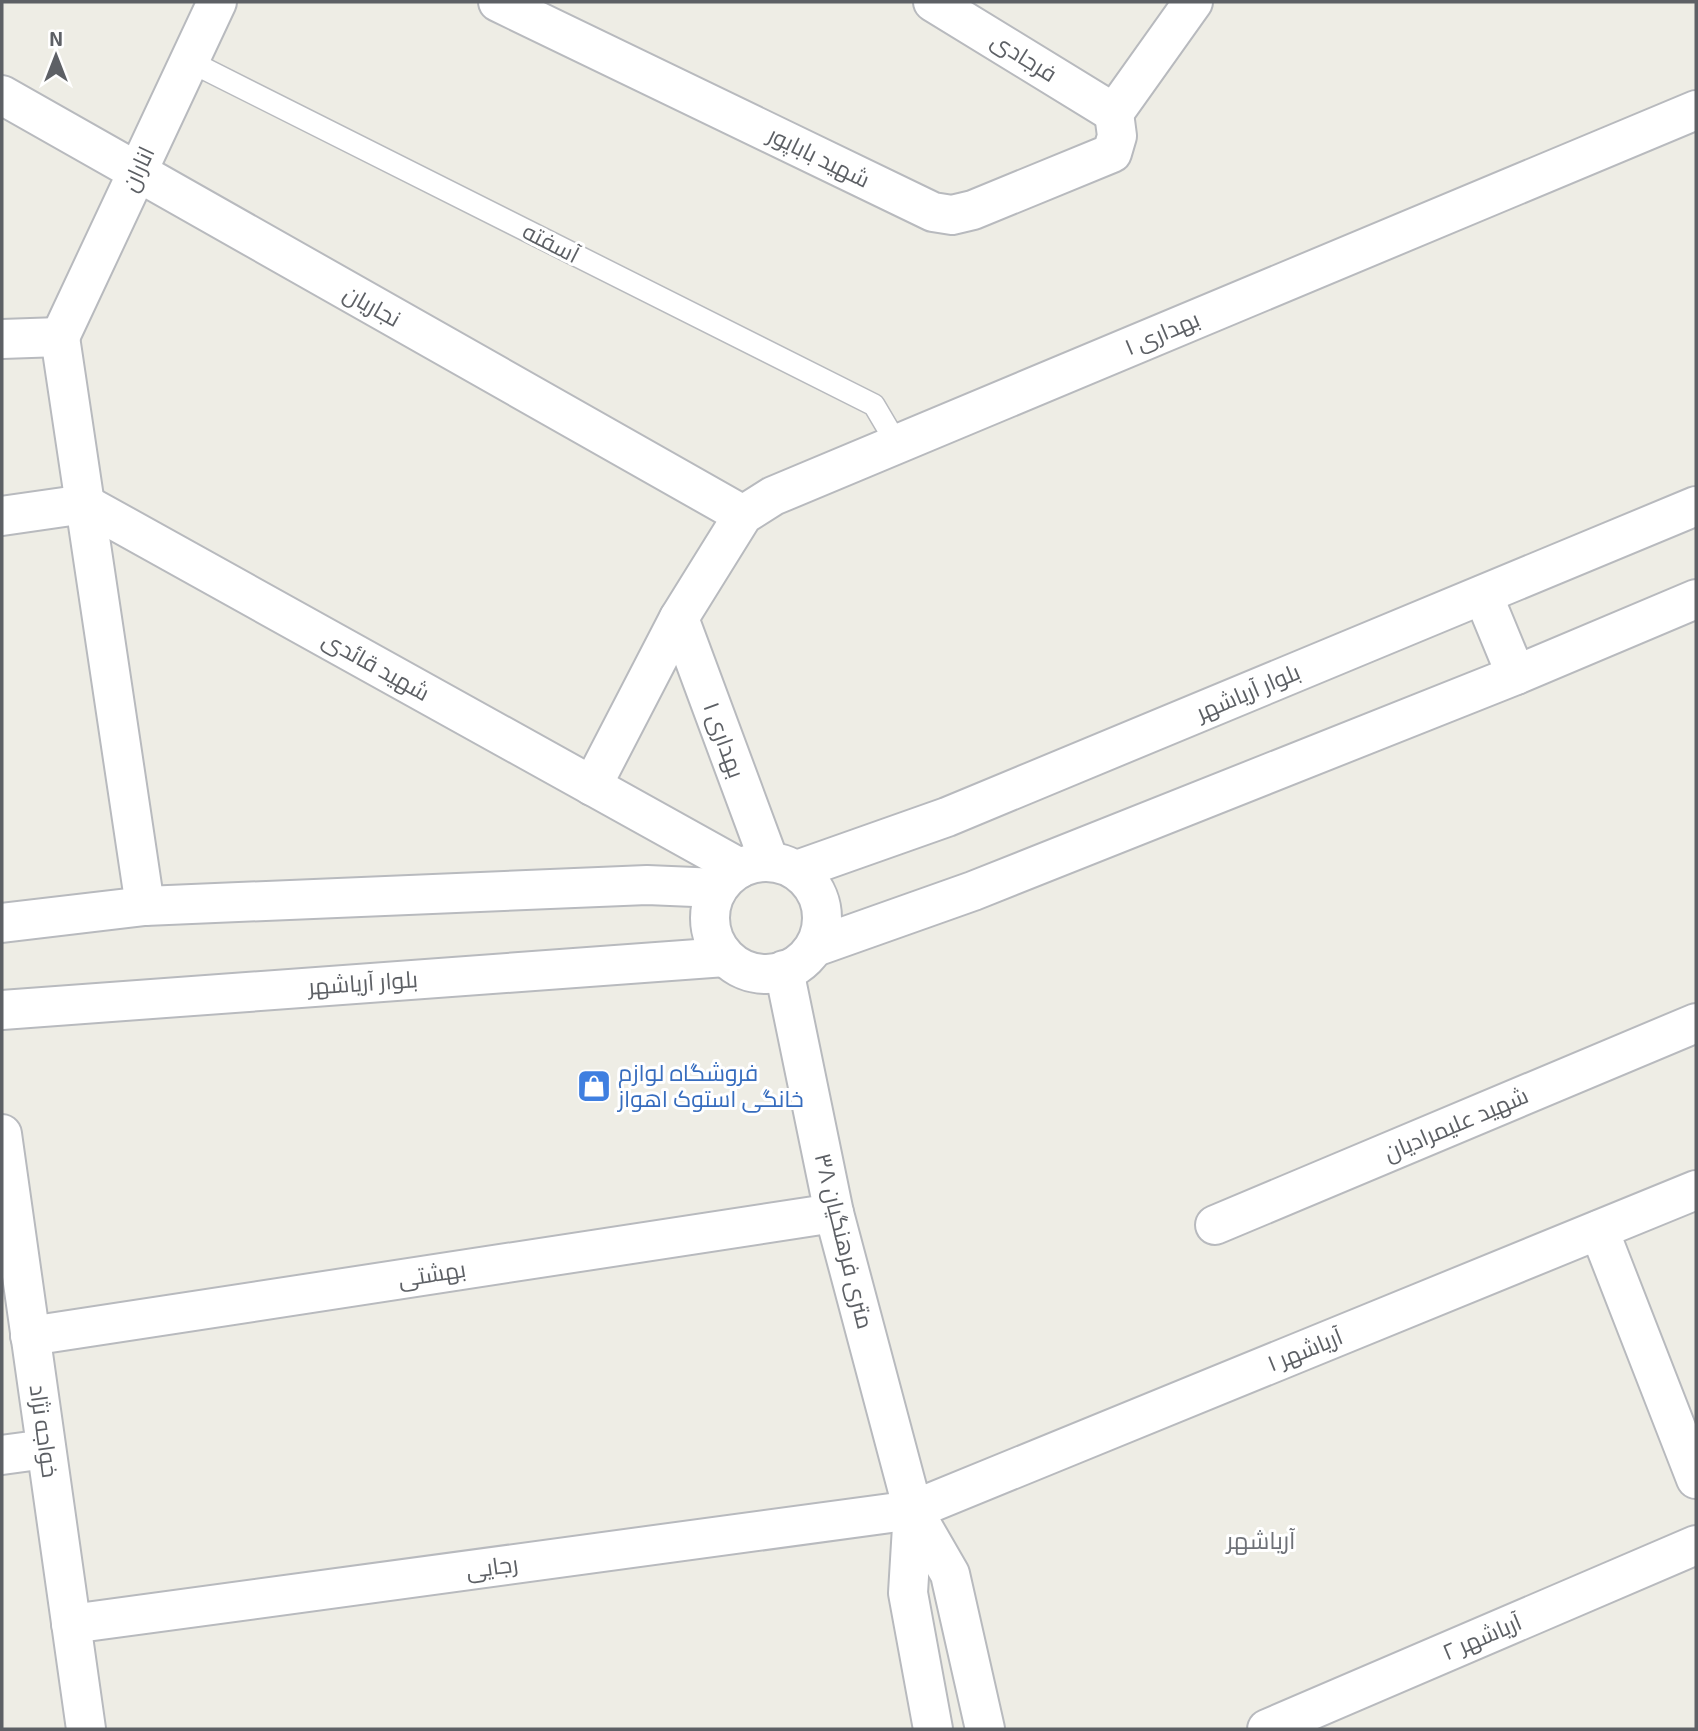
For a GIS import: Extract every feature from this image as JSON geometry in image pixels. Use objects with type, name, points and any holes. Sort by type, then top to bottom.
[{"type":"street","name":"اناران","points":[[60,337],[217,2]]},
{"type":"street","name":"شهید باباپور","points":[[498,2],[933,212],[952,215],[973,210],[1112,153],[1117,136],[1114,113]]},
{"type":"street","name":"فرجادی","points":[[933,2],[1114,113]]},
{"type":"street","points":[[1114,113],[1193,2]]},
{"type":"street","name":"نجاریان","points":[[2,95],[743,515]]},
{"type":"street","name":"بهداری ۱","points":[[592,786],[679,618],[743,515],[773,496],[1696,110]]},
{"type":"street","points":[[2,339],[60,337],[145,906]]},
{"type":"street","points":[[2,516],[85,504]]},
{"type":"street","name":"شهید قائدی","points":[[85,504],[592,786],[756,872]]},
{"type":"street","name":"بلوار آریاشهر","points":[[2,923],[145,906],[647,885],[756,872],[947,817],[1696,506]]},
{"type":"street","points":[[1483,595],[1516,675]]},
{"type":"street","points":[[815,947],[972,891],[1516,675],[1696,599]]},
{"type":"street","name":"بهداری ۱","points":[[679,618],[756,872]]},
{"type":"street","points":[[756,872],[817,891],[824,919],[815,947],[797,966],[773,974],[747,971],[725,957],[713,935],[710,911],[756,872]]},
{"type":"street","name":"بلوار آریاشهر","points":[[2,1010],[725,957]]},
{"type":"street","name":"۳۸ متری فرهنگیان","points":[[784,970],[834,1213],[914,1510]]},
{"type":"street","name":"شهید علیمرادیان","points":[[1215,1225],[1696,1023]]},
{"type":"street","name":"خواجه نژاد","points":[[2,1133],[86,1729]]},
{"type":"street","name":"آریاشهر ۱","points":[[914,1510],[1696,1190]]},
{"type":"street","name":"بهشتی","points":[[30,1336],[834,1213]]},
{"type":"street","points":[[1599,1230],[1696,1479]]},
{"type":"street","points":[[2,1455],[46,1449]]},
{"type":"street","points":[[914,1510],[908,1593],[933,1729]]},
{"type":"street","points":[[914,1510],[950,1574],[985,1729]]},
{"type":"street","name":"رجایی","points":[[71,1624],[914,1510]]},
{"type":"street","name":"آریاشهر ۲","points":[[1267,1729],[1696,1545]]},
{"type":"lane","name":"آسفته","points":[[189,61],[874,405],[897,444]]},
{"type":"place","name":"فروشگاه لوازم خانگی استوک اهواز","points":[[594,1086]]},
{"type":"district","name":"آریاشهر","points":[[1261,1541]]}]
